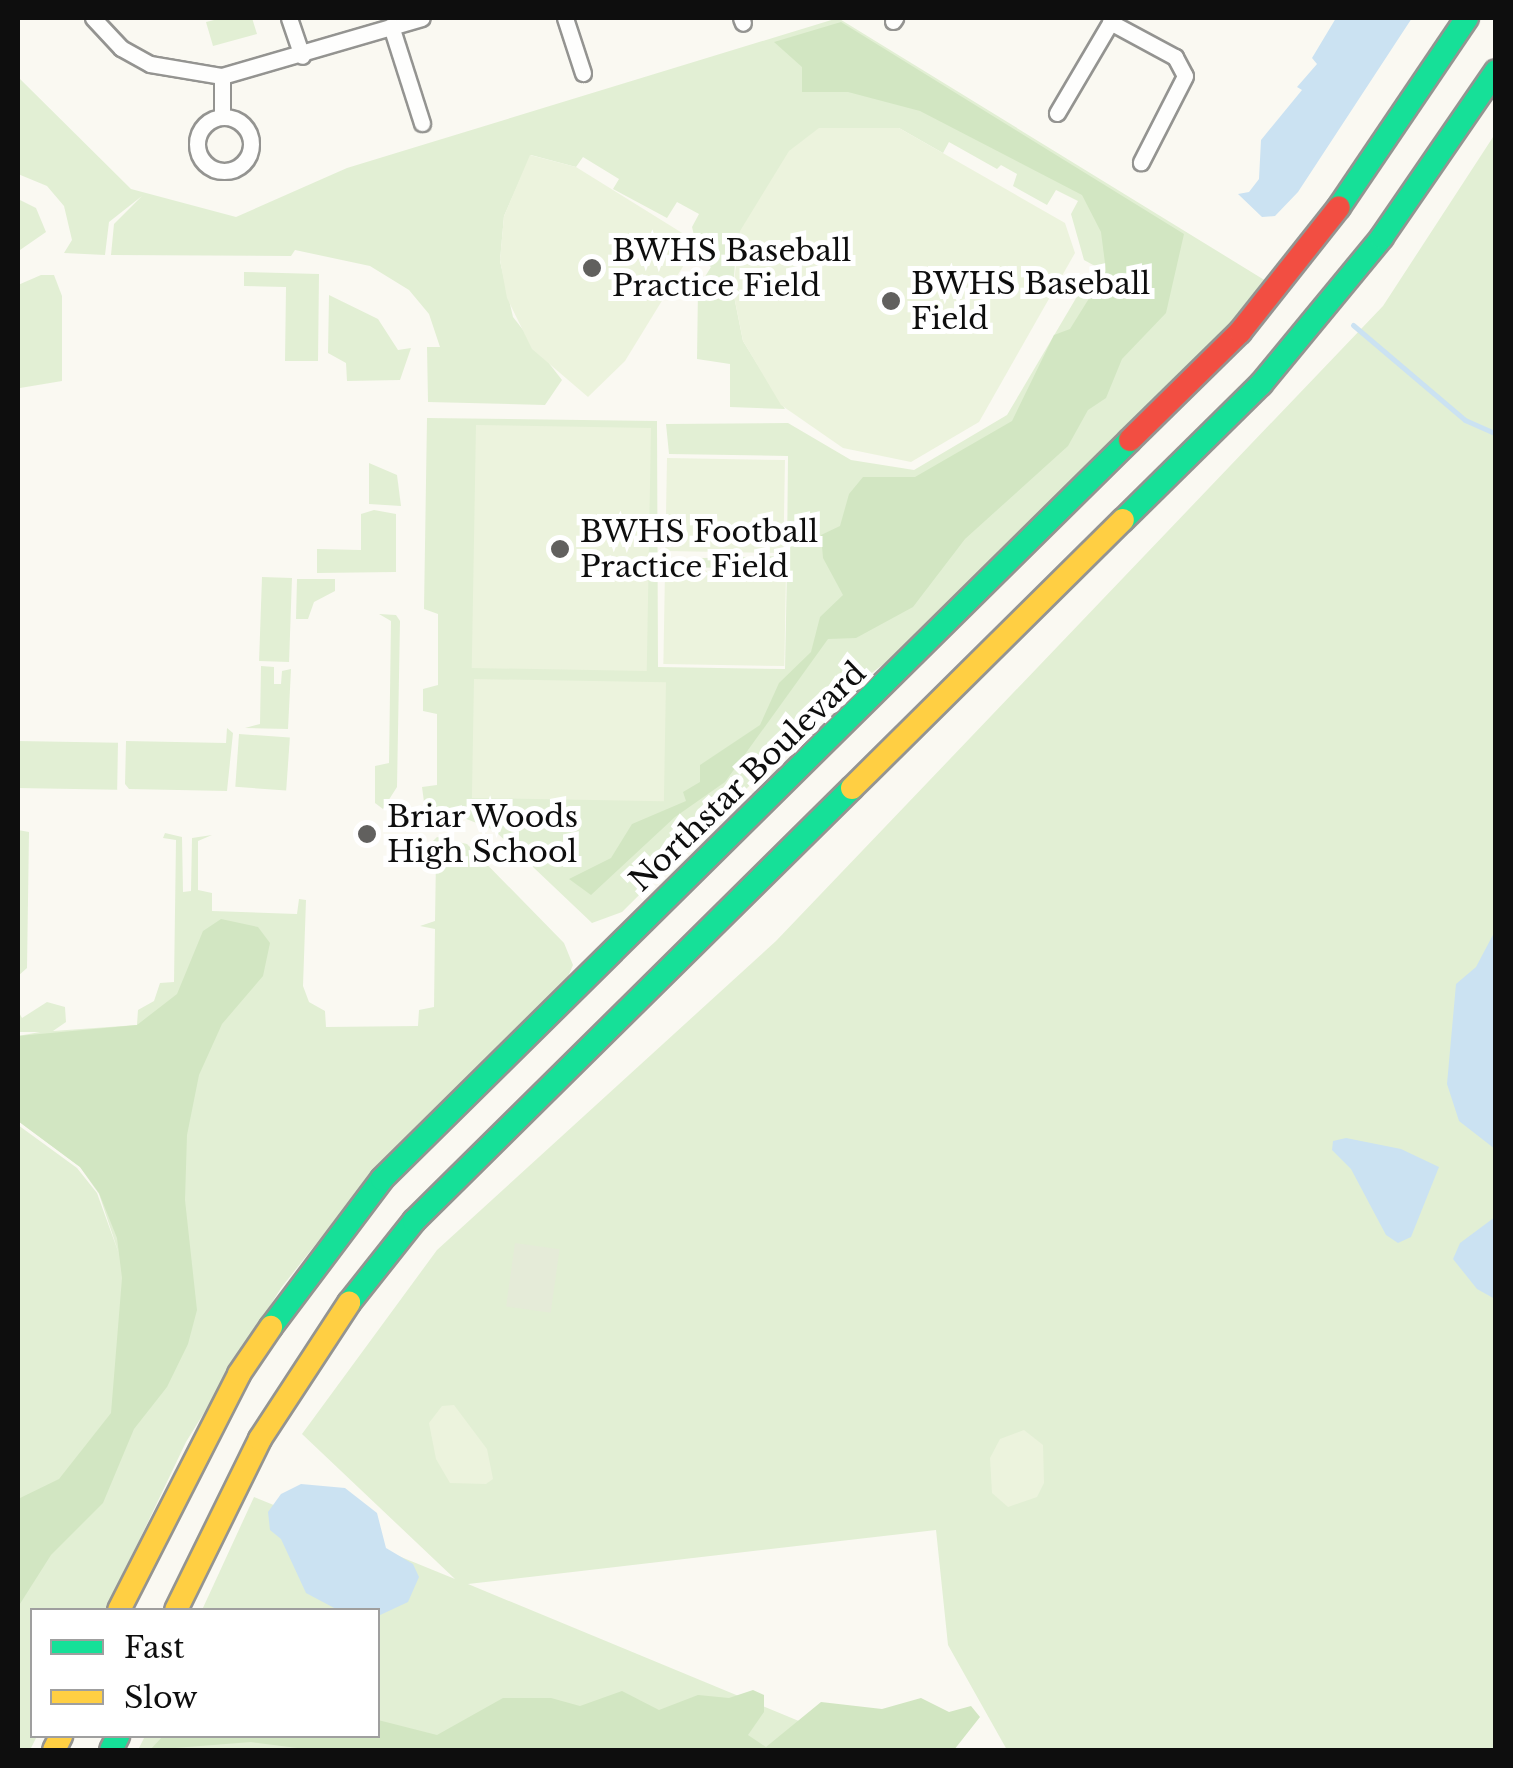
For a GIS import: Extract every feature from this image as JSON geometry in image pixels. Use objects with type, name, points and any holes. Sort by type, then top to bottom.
[{"type":"main road","name":"Northstar Boulevard","points":[[120,1608],[238,1374],[314,1262],[382,1179],[1240,332],[1360,180],[1467,18]]},
{"type":"main road","points":[[177,1608],[260,1439],[347,1306],[403,1234],[541,1089],[1261,384],[1382,237],[1496,71]]},
{"type":"street","points":[[94,18],[121,48],[150,64],[222,76],[302,56],[422,18]]},
{"type":"street","points":[[289,18],[302,56]]},
{"type":"street","points":[[565,18],[583,73]]},
{"type":"street","points":[[1057,113],[1111,20],[1175,58],[1185,76],[1141,162]]},
{"type":"street","points":[[391,26],[422,123]]},
{"type":"street","points":[[222,76],[222,118]]},
{"type":"green space","points":[[252,18],[257,34],[213,46],[206,22]]},
{"type":"green space","points":[[838,18],[1266,281],[1230,327],[906,647],[835,701],[622,912],[592,923],[494,830],[424,802],[422,787],[437,785],[437,714],[423,711],[423,689],[438,685],[438,614],[424,609],[427,418],[657,421],[658,667],[785,669],[787,569],[667,567],[664,559],[787,556],[788,456],[669,454],[666,424],[788,423],[851,460],[914,470],[1007,415],[1095,266],[1084,260],[1071,214],[1078,201],[1056,190],[1047,205],[1013,186],[1017,174],[1001,165],[997,169],[949,142],[943,153],[899,128],[736,249],[733,291],[743,341],[785,409],[730,407],[730,364],[697,359],[698,288],[711,267],[700,260],[692,227],[699,214],[677,202],[667,218],[613,189],[619,179],[583,157],[576,167],[531,155],[504,216],[500,261],[513,317],[562,380],[545,405],[428,402],[427,347],[440,347],[429,314],[409,290],[370,266],[295,250],[291,256],[111,255],[114,224],[142,196],[109,222],[105,255],[64,253],[72,240],[64,206],[47,186],[18,174],[18,77],[131,189],[236,217],[347,168]]},
{"type":"green space","points":[[841,22],[1184,234],[1166,313],[1122,359],[1106,398],[1088,410],[1068,446],[965,539],[913,607],[856,638],[828,639],[725,782],[675,817],[591,895],[569,879],[611,858],[632,824],[686,801],[683,792],[700,782],[700,765],[760,725],[779,683],[811,652],[820,617],[843,595],[823,558],[821,535],[840,526],[849,494],[863,477],[915,477],[1012,421],[1054,335],[1070,329],[1106,271],[1101,232],[1082,195],[920,111],[848,92],[802,92],[802,67],[774,42]]},
{"type":"green space","name":"BWHS Baseball Field","points":[[819,128],[899,128],[1065,223],[1075,253],[979,422],[911,462],[843,448],[781,405],[743,341],[733,291],[740,231],[789,151]]},
{"type":"green space","points":[[1495,134],[1495,1750],[1007,1750],[948,1645],[936,1530],[468,1584],[869,1750],[138,1750],[144,1738],[380,1738],[380,1608],[203,1608],[254,1497],[455,1579],[302,1434],[437,1250],[776,941],[1383,306]]},
{"type":"green space","name":"BWHS Baseball Practice Field","points":[[530,155],[576,167],[687,236],[690,255],[625,361],[588,397],[532,349],[507,298],[500,260],[504,216]]},
{"type":"green space","points":[[18,199],[36,208],[46,232],[20,250]]},
{"type":"green space","points":[[244,272],[319,274],[318,361],[285,361],[286,287],[244,286]]},
{"type":"green space","points":[[41,275],[54,275],[62,296],[62,381],[20,388],[18,285]]},
{"type":"green space","points":[[329,295],[378,319],[398,350],[411,348],[400,380],[347,381],[346,363],[328,353]]},
{"type":"green space","name":"BWHS Football Practice Field","points":[[476,425],[651,428],[647,671],[472,668]]},
{"type":"green space","points":[[667,458],[785,460],[783,553],[665,551]]},
{"type":"green space","points":[[369,463],[397,475],[401,506],[369,504]]},
{"type":"green space","points":[[374,510],[396,514],[396,572],[317,573],[317,549],[361,550],[361,514]]},
{"type":"green space","points":[[665,570],[786,572],[784,666],[663,664]]},
{"type":"green space","points":[[262,577],[292,578],[289,662],[259,661]]},
{"type":"green space","points":[[297,579],[335,579],[335,591],[314,602],[308,619],[296,619]]},
{"type":"green space","points":[[379,614],[396,615],[400,621],[397,787],[383,809],[375,803],[375,766],[389,763],[391,621]]},
{"type":"green space","points":[[261,666],[274,667],[274,684],[281,684],[282,671],[291,669],[288,729],[245,728],[260,724]]},
{"type":"green space","points":[[474,679],[666,682],[664,801],[472,798]]},
{"type":"green space","points":[[227,728],[233,733],[227,791],[129,789],[125,784],[126,741],[226,743]]},
{"type":"green space","points":[[239,734],[290,738],[286,790],[235,787]]},
{"type":"green space","points":[[18,741],[118,743],[117,790],[18,788]]},
{"type":"green space","points":[[18,830],[29,832],[27,968],[18,976]]},
{"type":"green space","points":[[165,833],[182,837],[183,892],[191,891],[192,838],[212,835],[198,841],[198,890],[212,893],[212,911],[297,914],[299,899],[306,900],[303,986],[309,1002],[325,1011],[326,1027],[418,1026],[419,1010],[434,1007],[435,929],[420,926],[435,921],[436,858],[421,853],[437,837],[467,844],[564,943],[573,965],[567,979],[369,1177],[281,1288],[186,1442],[107,1608],[30,1608],[30,1738],[36,1738],[30,1750],[18,1750],[18,1125],[77,1168],[97,1193],[119,1254],[99,1194],[80,1167],[18,1121],[18,1036],[40,1032],[18,1032],[18,1011],[22,1018],[47,1002],[65,1007],[66,1022],[53,1031],[137,1025],[138,1010],[154,1001],[160,983],[174,982],[176,840],[163,838]]},
{"type":"green space","points":[[221,919],[258,927],[270,943],[263,976],[222,1024],[199,1075],[187,1135],[185,1200],[197,1310],[188,1344],[167,1387],[134,1429],[103,1503],[51,1555],[18,1607],[18,1499],[59,1479],[111,1413],[122,1278],[117,1238],[99,1193],[80,1167],[18,1121],[18,1036],[137,1025],[177,994],[203,931]]},
{"type":"green space","points":[[515,1243],[560,1249],[551,1313],[506,1306]]},
{"type":"green space","points":[[454,1405],[487,1449],[493,1479],[486,1484],[450,1483],[436,1459],[429,1423],[442,1406]]},
{"type":"green space","points":[[1024,1430],[1043,1445],[1044,1483],[1037,1497],[1008,1507],[992,1493],[990,1458],[1000,1439]]},
{"type":"green space","points":[[753,1690],[764,1695],[764,1712],[748,1735],[766,1747],[821,1702],[882,1709],[921,1698],[949,1712],[971,1706],[980,1717],[954,1750],[313,1750],[251,1742],[150,1750],[161,1738],[380,1738],[380,1721],[437,1735],[503,1698],[551,1698],[580,1706],[622,1691],[659,1710],[698,1695],[729,1698]]},
{"type":"water","points":[[1336,18],[1412,18],[1298,192],[1275,216],[1262,217],[1238,194],[1249,192],[1259,179],[1261,140],[1302,90],[1297,87],[1317,64],[1312,58]]},
{"type":"water","points":[[1495,931],[1495,1149],[1459,1121],[1447,1084],[1456,984],[1476,967]]},
{"type":"water","points":[[1346,1138],[1401,1149],[1439,1167],[1411,1237],[1398,1243],[1386,1235],[1351,1169],[1332,1150],[1333,1141]]},
{"type":"water","points":[[1495,1217],[1495,1299],[1477,1289],[1453,1259],[1460,1243]]},
{"type":"water","points":[[301,1484],[345,1488],[377,1513],[386,1548],[413,1564],[419,1577],[408,1602],[380,1615],[380,1608],[334,1608],[306,1593],[281,1539],[270,1530],[268,1512],[281,1494]]},
{"type":"waterway","points":[[1353,325],[1465,420],[1496,434]]},
{"type":"traffic: fast","points":[[1339,207],[1467,18]]},
{"type":"traffic: fast","points":[[1123,520],[1261,384],[1382,237],[1496,71]]},
{"type":"traffic: fast","points":[[271,1327],[382,1179],[1130,440]]},
{"type":"traffic: fast","points":[[349,1303],[414,1221],[852,788]]},
{"type":"traffic: fast","points":[[111,1750],[117,1738]]},
{"type":"traffic: slow","points":[[852,788],[1123,520]]},
{"type":"traffic: slow","points":[[177,1608],[260,1439],[349,1303]]},
{"type":"traffic: slow","points":[[120,1608],[239,1374],[271,1327]]},
{"type":"traffic: slow","points":[[54,1750],[60,1738]]},
{"type":"traffic: jam","points":[[1130,440],[1240,332],[1339,207]]},
{"type":"place","name":"BWHS Baseball Practice Field","points":[[592,268]]},
{"type":"place","name":"BWHS Baseball Field","points":[[891,301]]},
{"type":"place","name":"BWHS Football Practice Field","points":[[560,549]]},
{"type":"place","name":"Briar Woods High School","points":[[367,834]]}]
